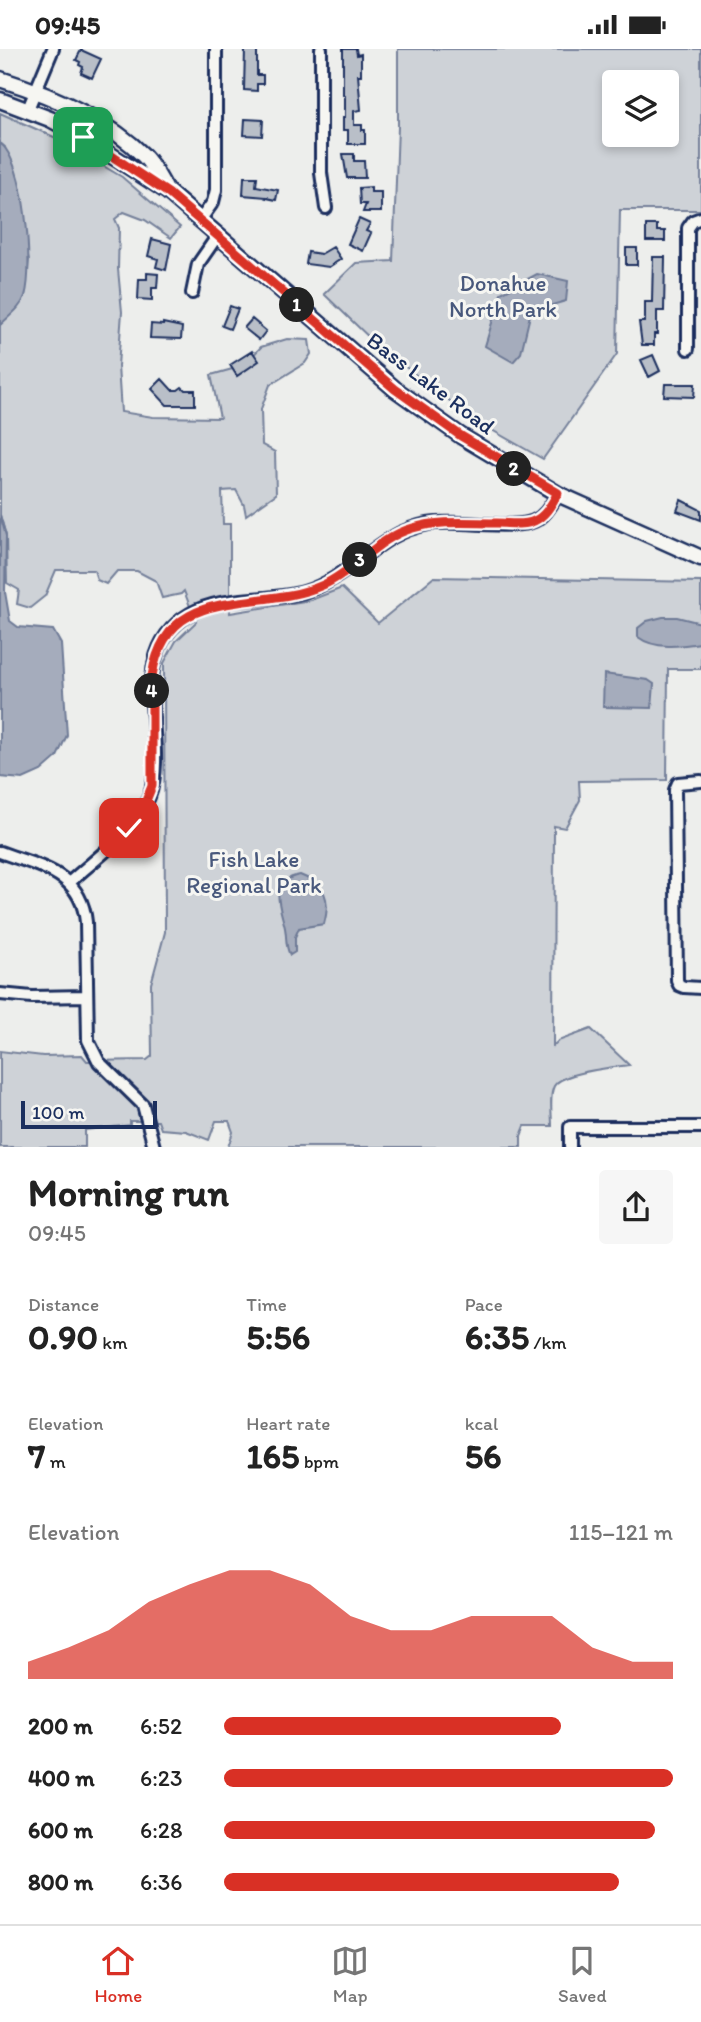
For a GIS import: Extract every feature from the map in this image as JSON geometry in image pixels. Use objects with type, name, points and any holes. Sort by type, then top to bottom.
[{"type":"main road","name":"Bass Lake Road","points":[[0,79],[35,90],[94,119],[145,157],[168,193]]},
{"type":"main road","name":"Bass Lake Road","points":[[0,100],[28,109],[83,137],[168,193],[405,396],[472,443],[558,493],[701,558]]},
{"type":"street","points":[[28,109],[54,49]]},
{"type":"street","points":[[201,219],[213,202],[216,190],[216,49]]},
{"type":"street","points":[[321,49],[321,173],[326,208]]},
{"type":"street","points":[[688,349],[688,228],[697,220]]},
{"type":"street","points":[[192,293],[198,264],[218,235]]},
{"type":"street","points":[[70,882],[129,828],[148,799],[153,770],[154,660],[159,647],[178,622],[206,607],[284,596],[323,585],[341,576],[390,537],[410,528],[451,522],[530,523],[542,516],[558,493]]},
{"type":"street","points":[[701,781],[678,783],[675,790],[677,979],[679,985],[684,987],[701,988]]},
{"type":"street","points":[[0,852],[70,882],[79,895],[84,907],[86,1027],[92,1051],[99,1062],[143,1105],[154,1147]]},
{"type":"street","points":[[0,994],[32,997],[86,996]]},
{"type":"street","points":[[570,1147],[570,1127],[701,1127]]},
{"type":"green space","name":"Donahue North Park","points":[[398,49],[701,49],[701,210],[620,210],[617,354],[543,459],[476,421],[377,345],[324,294],[356,263],[393,261]]},
{"type":"green space","name":"Fish Lake Regional Park","points":[[0,113],[54,137],[122,177],[180,227],[171,238],[145,220],[124,212],[115,219],[119,228],[118,269],[122,312],[118,366],[121,412],[153,417],[220,418],[211,375],[243,366],[261,347],[287,339],[309,340],[311,354],[305,363],[270,385],[261,409],[262,445],[275,452],[276,494],[246,515],[236,490],[222,491],[223,524],[230,524],[230,613],[311,600],[342,588],[378,623],[434,577],[701,582],[701,669],[668,669],[667,780],[579,781],[580,800],[565,828],[554,826],[553,1046],[558,1041],[591,1029],[629,1065],[589,1071],[559,1081],[554,1086],[552,1095],[552,1126],[525,1126],[521,1147],[228,1147],[233,1132],[229,1121],[216,1121],[209,1140],[186,1131],[161,1129],[158,1121],[130,1121],[130,1125],[85,1130],[85,1147],[0,1147],[0,1051],[43,1056],[82,1055],[87,1061],[147,1060],[152,1056],[151,984],[165,932],[164,663],[176,641],[196,622],[184,591],[162,598],[156,581],[137,571],[117,571],[106,584],[97,580],[94,570],[56,570],[45,596],[30,608],[17,604],[19,590],[7,583],[6,536],[0,515],[0,325],[25,296],[29,260],[5,147],[0,143]]},
{"type":"water","points":[[0,143],[9,154],[16,170],[21,192],[28,240],[28,282],[25,296],[18,308],[0,325]]},
{"type":"water","points":[[537,274],[568,281],[566,301],[531,311],[521,353],[513,362],[485,346],[501,293]]},
{"type":"water","points":[[0,515],[6,536],[5,592],[10,621],[18,627],[53,630],[61,644],[67,735],[57,757],[41,771],[23,779],[0,777]]},
{"type":"water","points":[[677,617],[701,623],[701,643],[660,645],[638,637],[638,628],[647,621]]},
{"type":"water","points":[[604,674],[648,680],[654,684],[652,708],[603,707]]},
{"type":"water","points":[[300,875],[321,888],[326,900],[326,915],[324,924],[299,928],[295,937],[295,952],[290,955],[278,895],[283,883]]},
{"type":"building","points":[[245,49],[257,49],[257,75],[263,75],[263,84],[257,84],[257,91],[244,90]]},
{"type":"building","points":[[343,49],[356,49],[357,55],[361,54],[361,75],[358,75],[361,110],[354,111],[354,125],[362,125],[362,130],[365,130],[365,144],[348,144],[348,130],[343,130]]},
{"type":"building","points":[[81,50],[101,59],[92,78],[81,73],[83,67],[76,60]]},
{"type":"building","points":[[245,119],[263,120],[262,136],[244,135]]},
{"type":"building","points":[[343,154],[354,154],[354,161],[364,161],[365,178],[347,178]]},
{"type":"building","points":[[244,177],[257,177],[256,186],[278,190],[276,200],[243,195]]},
{"type":"building","points":[[371,187],[371,192],[381,192],[381,212],[363,212],[366,204],[360,204],[359,188]]},
{"type":"building","points":[[359,219],[370,224],[366,231],[371,233],[363,251],[348,244]]},
{"type":"building","points":[[646,225],[657,225],[657,231],[665,231],[665,241],[646,241]]},
{"type":"building","points":[[152,239],[171,244],[166,270],[156,267],[158,259],[148,256]]},
{"type":"building","points":[[333,247],[341,259],[329,267],[306,264],[308,252],[321,254]]},
{"type":"building","points":[[626,248],[637,248],[637,265],[626,265]]},
{"type":"building","points":[[653,257],[665,257],[664,311],[657,311],[654,345],[642,345],[639,322],[645,322],[645,302],[652,302]]},
{"type":"building","points":[[147,273],[158,274],[157,288],[152,288],[152,300],[138,299],[139,279],[147,279]]},
{"type":"building","points":[[230,306],[238,309],[230,329],[222,326]]},
{"type":"building","points":[[252,319],[266,331],[259,340],[244,328]]},
{"type":"building","points":[[163,323],[182,327],[181,339],[150,338],[151,324]]},
{"type":"building","points":[[252,351],[259,361],[237,376],[230,365]]},
{"type":"building","points":[[653,355],[660,371],[649,377],[641,360]]},
{"type":"building","points":[[162,379],[172,390],[182,387],[185,390],[195,390],[195,405],[167,405],[152,389]]},
{"type":"building","points":[[665,384],[695,384],[694,397],[664,396]]},
{"type":"building","points":[[681,500],[701,510],[701,520],[677,511]]},
{"type":"route","points":[[83,137],[168,193],[201,219],[395,389],[495,458],[558,493],[542,516],[530,523],[451,522],[410,528],[390,537],[341,576],[323,585],[284,596],[206,607],[178,622],[159,647],[154,660],[152,786],[141,813],[129,828]]}]
